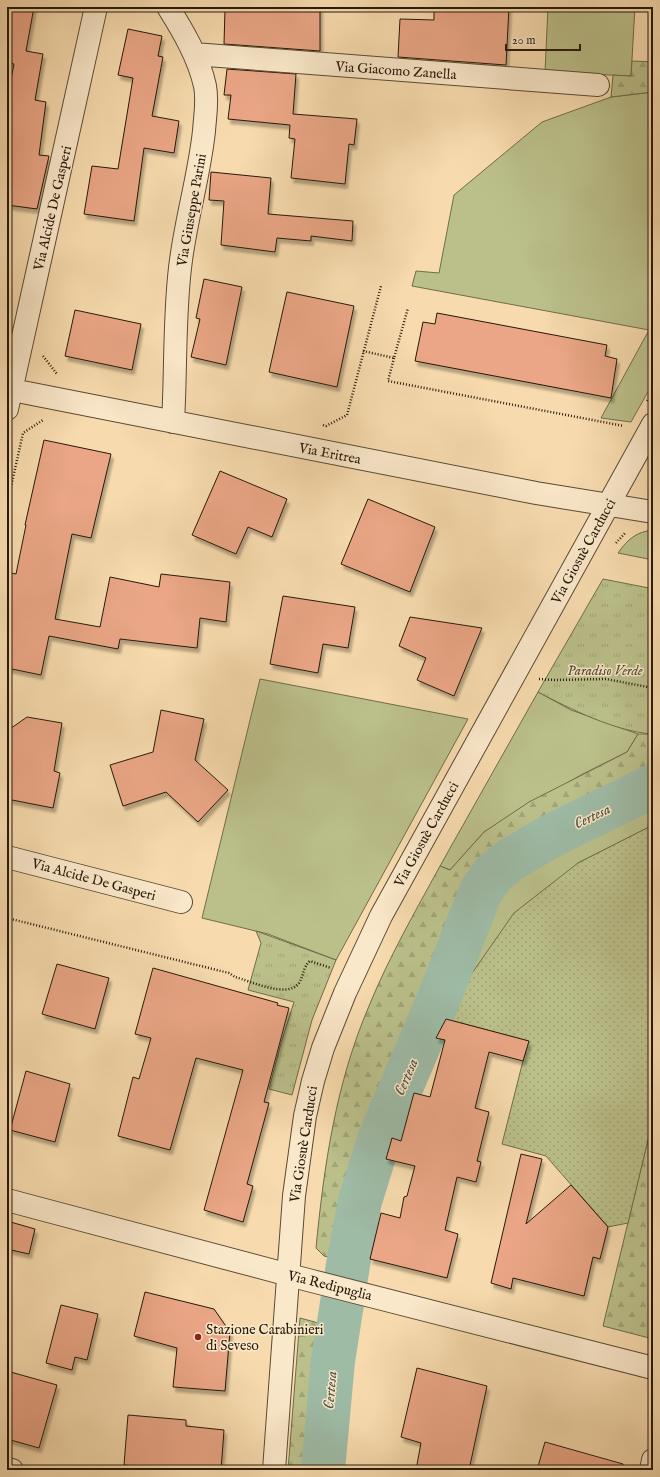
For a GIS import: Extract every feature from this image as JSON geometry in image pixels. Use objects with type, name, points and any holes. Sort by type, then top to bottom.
[{"type":"street","name":"Via Alcide De Gasperi","points":[[8,396],[96,7]]},
{"type":"street","name":"Via Giuseppe Parini","points":[[168,7],[194,54],[205,87],[206,106],[198,174],[180,266],[176,317],[173,422]]},
{"type":"street","name":"Via Giacomo Zanella","points":[[194,54],[598,85]]},
{"type":"street","name":"Via Eritrea","points":[[8,396],[173,422],[536,493],[648,511]]},
{"type":"street","name":"Via Giosuè Carducci","points":[[274,1470],[298,1162],[305,1116],[313,1081],[323,1048],[344,993],[381,916],[653,424]]},
{"type":"street","name":"Via Alcide De Gasperi","points":[[7,856],[181,902]]},
{"type":"street","name":"Via Redipuglia","points":[[7,1200],[330,1286],[653,1368]]},
{"type":"street","points":[[651,1470],[653,1460]]},
{"type":"street","points":[[7,1469],[12,1470]]},
{"type":"path","points":[[363,351],[394,358],[408,308]]},
{"type":"path","points":[[614,546],[623,534],[637,527],[648,511]]},
{"type":"path","points":[[535,686],[543,672]]},
{"type":"path","points":[[539,679],[606,679],[653,688]]},
{"type":"path","points":[[7,918],[229,973],[234,977],[279,990],[287,990],[299,983],[305,966],[310,961],[315,961],[337,970]]},
{"type":"green space","points":[[548,7],[635,7],[631,76],[545,72]]},
{"type":"green space","points":[[632,61],[653,62],[653,92],[611,97],[613,75],[631,76]]},
{"type":"green space","points":[[653,92],[653,383],[631,422],[601,418],[649,330],[412,286],[416,271],[439,273],[454,195],[542,122],[611,97]]},
{"type":"green space","points":[[653,530],[653,560],[618,553],[625,544],[637,534]]},
{"type":"green space","name":"Paradiso Verde","points":[[653,572],[653,734],[624,729],[594,719],[538,692],[603,579],[649,588]]},
{"type":"green space","points":[[260,679],[468,719],[336,960],[268,934],[202,918]]},
{"type":"green space","points":[[538,692],[571,710],[638,734],[627,752],[581,775],[484,832],[450,870],[440,866]]},
{"type":"green space","points":[[638,734],[653,734],[653,766],[626,783],[514,839],[489,859],[476,874],[462,900],[395,1073],[376,1107],[363,1145],[355,1175],[340,1260],[324,1256],[316,1248],[323,1186],[333,1125],[348,1065],[369,1006],[385,970],[440,866],[450,870],[484,832],[529,802],[627,752]]},
{"type":"green space","points":[[653,803],[653,825],[578,863],[446,1019],[488,906],[503,882],[529,862],[593,830]]},
{"type":"green space","points":[[653,825],[653,1119],[628,1223],[608,1227],[546,1156],[502,1144],[528,1041],[446,1019],[470,976],[514,913],[578,863]]},
{"type":"green space","points":[[256,931],[336,960],[312,1020],[292,1095],[269,1089],[294,1002],[248,990],[261,943]]},
{"type":"green space","points":[[653,1119],[653,1339],[603,1326]]},
{"type":"green space","points":[[300,1318],[322,1324],[311,1470],[288,1470]]},
{"type":"building","points":[[7,7],[34,7],[26,51],[43,54],[35,100],[46,102],[39,155],[49,156],[37,209],[7,205],[7,100],[14,64],[7,62]]},
{"type":"building","points":[[256,7],[320,7],[320,51],[224,44],[225,9],[255,11]]},
{"type":"building","points":[[434,7],[509,7],[506,65],[398,57],[400,19],[434,20]]},
{"type":"building","points":[[128,29],[162,36],[158,56],[163,57],[152,116],[179,121],[174,153],[144,148],[134,221],[84,214],[92,166],[118,169],[133,78],[118,75]]},
{"type":"building","points":[[227,69],[296,74],[293,114],[357,119],[354,145],[349,144],[345,184],[291,178],[295,139],[289,138],[290,125],[228,119],[231,95],[224,95]]},
{"type":"building","points":[[211,172],[271,178],[268,214],[353,221],[352,241],[311,236],[311,241],[277,238],[275,252],[221,245],[224,201],[209,200]]},
{"type":"building","points":[[204,279],[242,287],[226,365],[191,357],[200,319],[196,318]]},
{"type":"building","points":[[287,292],[354,306],[337,387],[269,372]]},
{"type":"building","points":[[75,310],[141,324],[132,370],[65,356]]},
{"type":"building","points":[[437,313],[607,345],[605,356],[617,359],[611,398],[415,361],[423,322],[435,324]]},
{"type":"building","points":[[44,440],[111,454],[91,538],[72,534],[55,619],[100,627],[110,577],[159,587],[161,574],[230,582],[226,622],[200,618],[197,648],[120,639],[118,649],[49,636],[41,675],[7,668],[7,572],[16,574],[25,525]]},
{"type":"building","points":[[220,471],[287,499],[272,537],[248,527],[236,554],[192,535]]},
{"type":"building","points":[[368,499],[435,527],[410,592],[341,564]]},
{"type":"building","points":[[283,596],[355,607],[348,648],[323,644],[318,673],[270,664]]},
{"type":"building","points":[[410,617],[482,628],[454,696],[417,680],[426,658],[399,646]]},
{"type":"building","points":[[161,710],[204,719],[195,760],[228,790],[198,822],[166,792],[123,806],[110,765],[153,752]]},
{"type":"building","points":[[27,717],[62,723],[54,771],[60,773],[53,808],[7,799],[7,731]]},
{"type":"building","points":[[57,964],[109,978],[95,1029],[42,1014]]},
{"type":"building","points":[[153,968],[278,1003],[277,1005],[289,1008],[264,1102],[269,1103],[247,1184],[253,1186],[243,1222],[204,1210],[243,1070],[196,1058],[170,1150],[118,1136],[133,1077],[139,1079],[151,1038],[135,1034]]},
{"type":"building","points":[[446,1019],[529,1041],[523,1061],[489,1052],[475,1108],[489,1112],[477,1161],[481,1162],[476,1182],[457,1177],[445,1230],[458,1234],[447,1278],[370,1259],[381,1213],[400,1218],[404,1197],[407,1196],[415,1166],[386,1159],[392,1138],[401,1141],[414,1093],[430,1097],[445,1040],[436,1038]]},
{"type":"building","points":[[26,1071],[70,1084],[55,1142],[10,1130]]},
{"type":"building","points":[[521,1154],[542,1159],[526,1224],[571,1185],[608,1227],[600,1259],[593,1257],[584,1296],[513,1278],[511,1289],[491,1283]]},
{"type":"building","points":[[7,1221],[35,1229],[29,1254],[7,1249]]},
{"type":"building","points":[[145,1292],[214,1309],[230,1332],[225,1391],[173,1387],[177,1348],[134,1336]]},
{"type":"building","points":[[61,1305],[98,1314],[87,1360],[75,1357],[72,1370],[46,1363]]},
{"type":"building","points":[[417,1368],[487,1386],[469,1470],[416,1470],[421,1443],[401,1437]]},
{"type":"building","points":[[7,1371],[57,1385],[39,1448],[7,1439]]},
{"type":"building","points":[[128,1415],[186,1420],[186,1426],[224,1430],[221,1470],[171,1470],[124,1465]]},
{"type":"building","points":[[545,1442],[623,1464],[622,1470],[537,1470]]},
{"type":"waterway","name":"Certesa","points":[[323,1470],[333,1361],[360,1201],[380,1137],[440,996],[481,891],[493,874],[510,860],[551,836],[653,786]]},
{"type":"place","name":"Stazione Carabinieri di Seveso","points":[[198,1337]]}]
